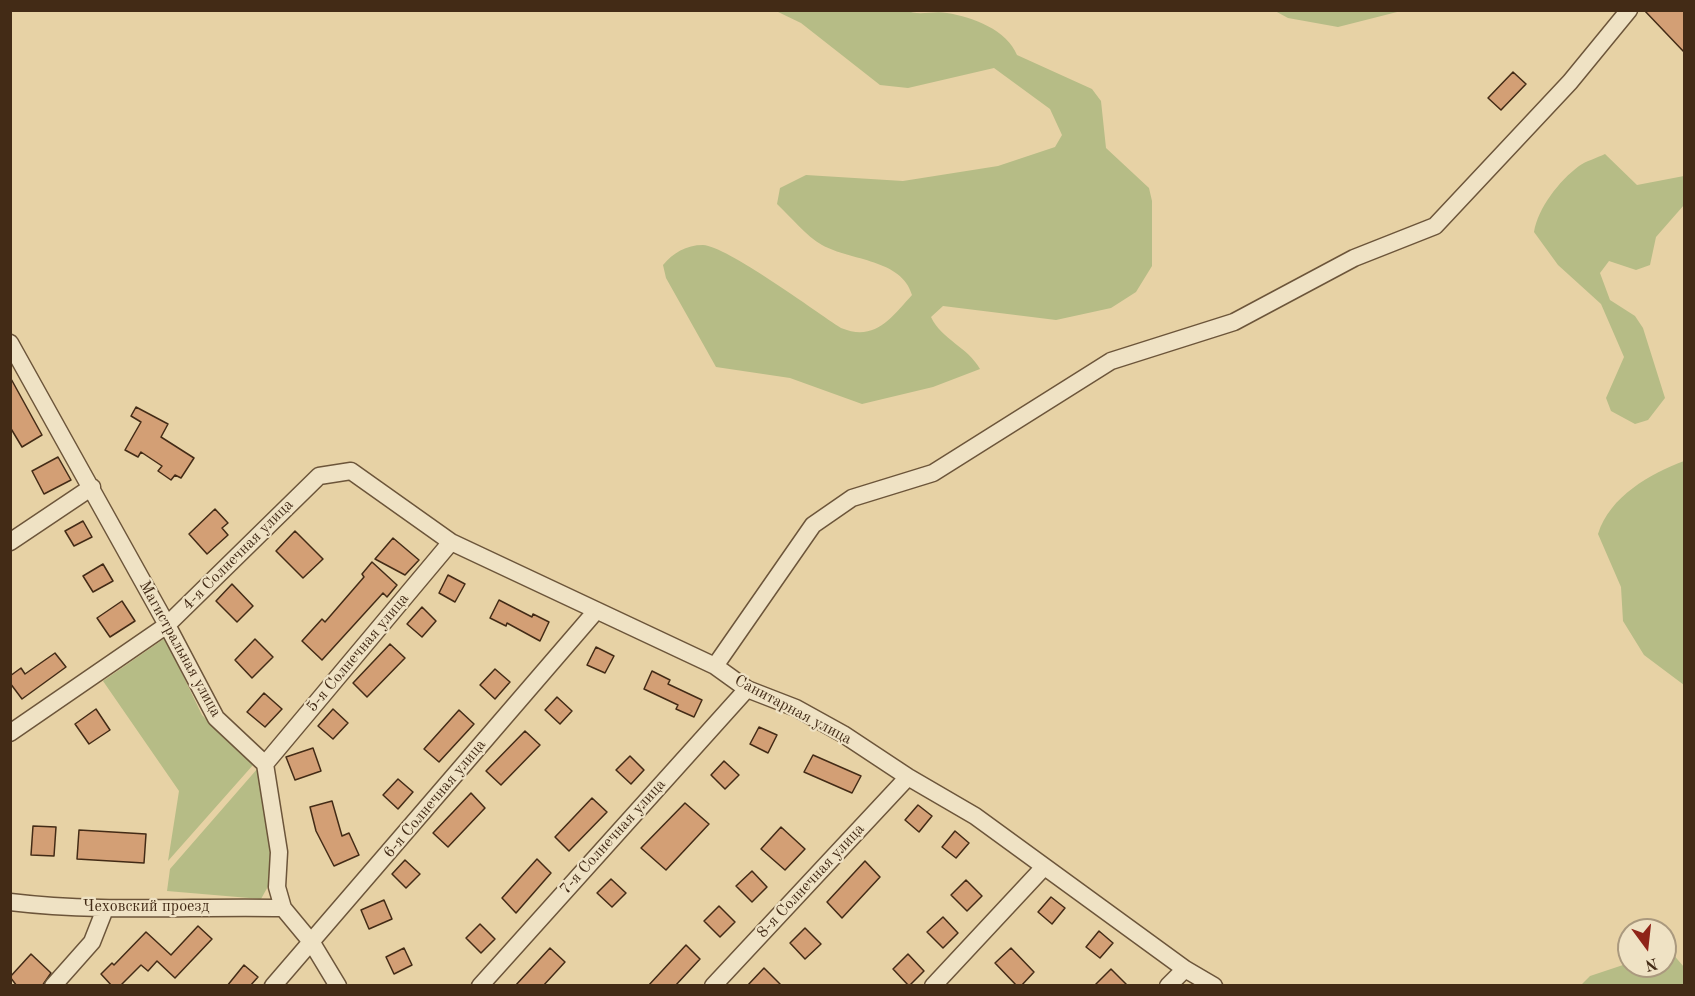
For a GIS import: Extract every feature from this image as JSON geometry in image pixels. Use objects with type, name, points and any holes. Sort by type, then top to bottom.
[{"type":"street","points":[[715,666],[813,525],[852,498],[933,473],[1111,361],[1234,322],[1354,258],[1435,226],[1570,82],[1629,10]]},
{"type":"street","name":"Магистральная улица","points":[[11,343],[168,625],[216,718],[265,764]]},
{"type":"street","name":"Санитарная улица","points":[[351,471],[451,542],[715,666],[747,689],[796,708],[843,734],[908,777],[975,816],[1185,969],[1214,986]]},
{"type":"street","name":"4-я Солнечная улица","points":[[10,733],[168,625],[319,476],[351,471]]},
{"type":"street","points":[[10,542],[92,487]]},
{"type":"street","name":"5-я Солнечная улица","points":[[265,764],[451,542]]},
{"type":"street","name":"6-я Солнечная улица","points":[[273,986],[596,611]]},
{"type":"street","name":"7-я Солнечная улица","points":[[480,986],[747,689]]},
{"type":"street","points":[[265,764],[279,852],[277,887],[283,908],[312,943],[338,986]]},
{"type":"street","name":"8-я Солнечная улица","points":[[714,986],[908,777]]},
{"type":"street","points":[[933,986],[1044,867]]},
{"type":"street","name":"Чеховский проезд","points":[[10,902],[105,909],[211,906],[283,908]]},
{"type":"street","points":[[53,986],[92,942],[105,909]]},
{"type":"street","points":[[1168,986],[1185,969]]},
{"type":"green space","points":[[905,10],[916,13],[947,13],[978,21],[1005,38],[1017,55],[1092,89],[1101,101],[1106,148],[1149,188],[1152,201],[1152,266],[1136,292],[1111,308],[1056,320],[943,306],[931,317],[942,332],[969,355],[980,369],[933,387],[862,404],[790,378],[716,367],[666,278],[663,265],[676,253],[697,245],[715,248],[751,267],[841,328],[853,332],[873,330],[889,319],[912,295],[906,283],[898,274],[887,268],[822,245],[804,232],[777,204],[780,188],[806,175],[903,181],[998,166],[1055,147],[1062,135],[1050,109],[994,68],[908,88],[880,85],[801,23],[776,11]]},
{"type":"green space","points":[[1275,11],[1401,11],[1338,27],[1288,18]]},
{"type":"green space","points":[[1605,154],[1637,185],[1684,176],[1684,205],[1656,237],[1650,265],[1636,270],[1609,261],[1600,273],[1610,300],[1635,316],[1643,328],[1665,398],[1648,420],[1635,424],[1611,411],[1606,398],[1624,357],[1601,304],[1558,265],[1534,232],[1540,214],[1550,196],[1564,179],[1582,164]]},
{"type":"green space","points":[[1684,461],[1684,685],[1644,655],[1623,621],[1621,587],[1598,534],[1612,508],[1633,488]]},
{"type":"green space","points":[[165,638],[202,715],[253,765],[168,861],[179,791],[103,681]]},
{"type":"green space","points":[[258,768],[273,855],[271,881],[261,899],[167,891],[170,869]]},
{"type":"green space","points":[[1677,959],[1684,967],[1684,985],[1581,985],[1590,976],[1617,967],[1617,978],[1677,978]]},
{"type":"building","points":[[1644,10],[1684,10],[1684,52]]},
{"type":"building","points":[[1513,72],[1526,84],[1501,110],[1488,98]]},
{"type":"building","points":[[10,377],[42,435],[22,447],[10,427]]},
{"type":"building","points":[[136,407],[168,424],[161,437],[194,458],[181,478],[175,475],[171,480],[158,471],[162,466],[141,452],[138,457],[125,450],[141,422],[131,416]]},
{"type":"building","points":[[58,457],[71,480],[44,494],[32,471]]},
{"type":"building","points":[[215,509],[228,523],[222,528],[228,535],[207,554],[189,534]]},
{"type":"building","points":[[83,521],[92,537],[74,546],[65,531]]},
{"type":"building","points":[[295,531],[323,559],[303,578],[276,551]]},
{"type":"building","points":[[393,538],[419,560],[405,575],[375,559]]},
{"type":"building","points":[[372,562],[397,585],[387,597],[383,593],[322,660],[302,641],[322,619],[325,622],[364,577],[362,574]]},
{"type":"building","points":[[103,564],[113,581],[93,592],[83,576]]},
{"type":"building","points":[[448,575],[465,584],[455,602],[439,593]]},
{"type":"building","points":[[232,584],[253,606],[237,622],[216,601]]},
{"type":"building","points":[[499,600],[532,617],[533,614],[549,622],[540,641],[507,623],[506,626],[490,618]]},
{"type":"building","points":[[122,601],[135,621],[110,637],[97,618]]},
{"type":"building","points":[[422,607],[436,621],[422,637],[407,624]]},
{"type":"building","points":[[255,639],[273,657],[252,678],[235,660]]},
{"type":"building","points":[[390,644],[405,658],[367,697],[353,683]]},
{"type":"building","points":[[596,647],[614,656],[605,673],[587,665]]},
{"type":"building","points":[[55,653],[66,667],[22,699],[10,683],[10,676],[21,668],[25,674]]},
{"type":"building","points":[[495,669],[510,682],[495,699],[480,685]]},
{"type":"building","points":[[652,671],[670,680],[668,684],[702,700],[694,717],[676,709],[678,705],[644,689]]},
{"type":"building","points":[[264,693],[282,709],[265,727],[247,712]]},
{"type":"building","points":[[557,697],[572,711],[560,724],[545,710]]},
{"type":"building","points":[[96,709],[110,730],[89,744],[75,724]]},
{"type":"building","points":[[333,709],[348,723],[333,739],[318,726]]},
{"type":"building","points":[[459,710],[474,724],[439,762],[424,749]]},
{"type":"building","points":[[759,727],[777,735],[768,753],[750,744]]},
{"type":"building","points":[[525,731],[540,745],[501,785],[486,771]]},
{"type":"building","points":[[313,748],[321,771],[295,780],[286,757]]},
{"type":"building","points":[[813,755],[861,776],[852,793],[804,772]]},
{"type":"building","points":[[630,756],[644,770],[631,784],[616,770]]},
{"type":"building","points":[[724,761],[739,775],[725,789],[711,775]]},
{"type":"building","points":[[398,779],[413,792],[398,809],[383,795]]},
{"type":"building","points":[[471,793],[485,808],[448,847],[433,833]]},
{"type":"building","points":[[592,798],[607,812],[569,851],[555,837]]},
{"type":"building","points":[[332,801],[342,836],[349,833],[359,855],[334,866],[316,831],[310,807]]},
{"type":"building","points":[[685,803],[709,824],[666,870],[641,848]]},
{"type":"building","points":[[918,805],[932,816],[919,832],[905,820]]},
{"type":"building","points":[[33,826],[56,827],[54,856],[31,855]]},
{"type":"building","points":[[781,827],[805,849],[785,870],[761,849]]},
{"type":"building","points":[[79,830],[146,834],[144,863],[77,859]]},
{"type":"building","points":[[955,831],[969,843],[956,858],[942,847]]},
{"type":"building","points":[[537,859],[551,873],[516,913],[502,898]]},
{"type":"building","points":[[405,860],[420,874],[406,888],[392,874]]},
{"type":"building","points":[[865,861],[880,877],[842,918],[827,902]]},
{"type":"building","points":[[752,871],[767,887],[752,902],[736,886]]},
{"type":"building","points":[[611,879],[626,893],[612,907],[597,893]]},
{"type":"building","points":[[966,880],[982,896],[967,911],[951,895]]},
{"type":"building","points":[[1051,897],[1065,908],[1052,924],[1038,912]]},
{"type":"building","points":[[384,900],[392,919],[369,929],[361,910]]},
{"type":"building","points":[[719,906],[735,922],[720,937],[704,921]]},
{"type":"building","points":[[943,917],[958,933],[943,948],[927,932]]},
{"type":"building","points":[[480,924],[495,939],[481,953],[466,938]]},
{"type":"building","points":[[198,926],[212,939],[175,978],[157,961],[148,971],[141,965],[120,986],[112,986],[101,974],[112,963],[114,965],[146,932],[171,955]]},
{"type":"building","points":[[805,928],[821,944],[805,959],[790,943]]},
{"type":"building","points":[[1099,931],[1113,943],[1100,958],[1086,947]]},
{"type":"building","points":[[686,945],[700,959],[675,986],[648,986]]},
{"type":"building","points":[[404,948],[412,965],[394,974],[386,957]]},
{"type":"building","points":[[550,948],[565,962],[543,986],[515,986]]},
{"type":"building","points":[[1011,948],[1034,972],[1021,986],[1017,986],[995,963]]},
{"type":"building","points":[[31,954],[51,973],[42,986],[17,986],[10,977]]},
{"type":"building","points":[[908,954],[924,971],[909,986],[893,969]]},
{"type":"building","points":[[244,965],[258,977],[250,986],[227,986]]},
{"type":"building","points":[[764,968],[782,986],[747,986]]},
{"type":"building","points":[[1111,969],[1128,986],[1094,986]]}]
